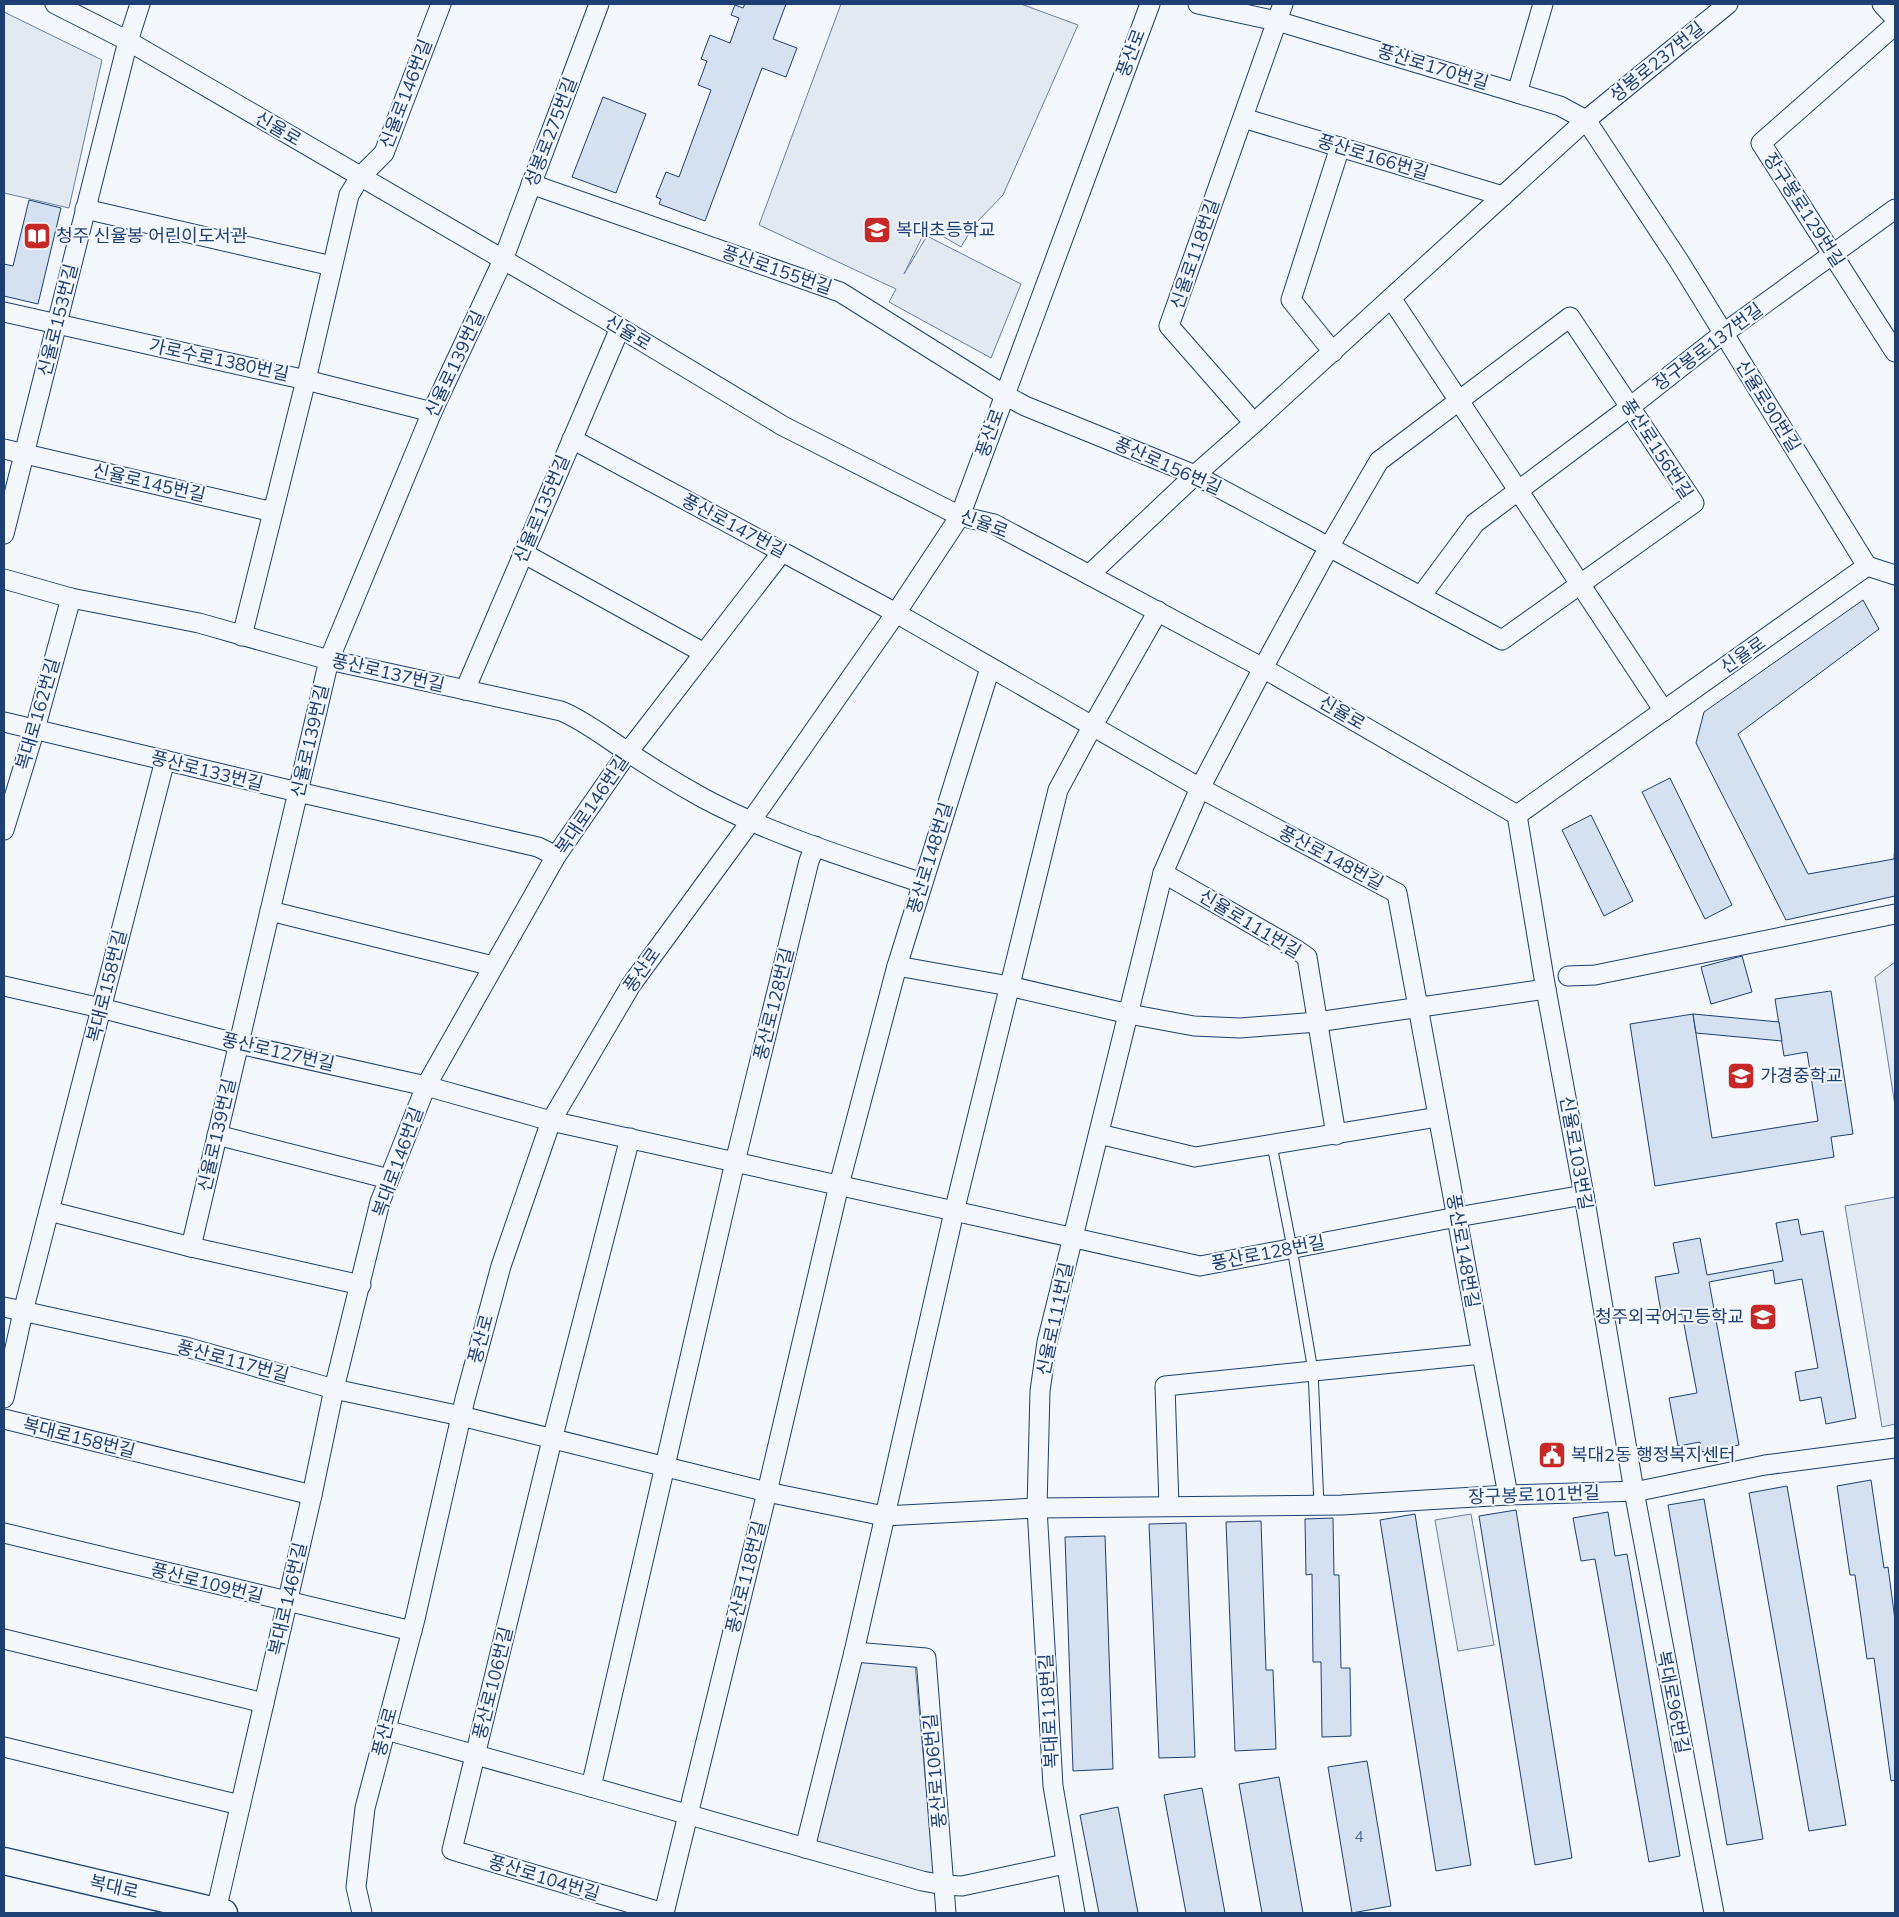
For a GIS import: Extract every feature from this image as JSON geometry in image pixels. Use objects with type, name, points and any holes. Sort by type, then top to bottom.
[{"type":"street","name":"신율로","points":[[55,4],[128,41],[620,328],[783,426],[960,516],[994,524],[1089,574],[1263,668],[1517,815],[1867,566]]},
{"type":"street","name":"신율로153번길","points":[[4,534],[128,41],[140,4]]},
{"type":"street","name":"신율로146번길","points":[[360,177],[384,153],[440,4]]},
{"type":"street","name":"성봉로275번길","points":[[503,260],[599,4]]},
{"type":"street","name":"풍산로","points":[[362,1913],[356,1887],[365,1808],[412,1631],[461,1416],[501,1266],[551,1121],[631,985],[751,821],[896,613],[960,516],[1150,4]]},
{"type":"street","name":"풍산로170번길","points":[[1198,4],[1280,12],[1560,106],[1586,120]]},
{"type":"street","points":[[1517,93],[1542,4]]},
{"type":"street","name":"성봉로237번길","points":[[1586,120],[1728,4]]},
{"type":"street","points":[[1882,4],[1895,18]]},
{"type":"street","points":[[1243,118],[1280,12]]},
{"type":"street","name":"장구봉로129번길","points":[[1895,25],[1761,143],[1832,255],[1890,332],[1895,352]]},
{"type":"street","name":"풍산로166번길","points":[[1243,118],[1503,196]]},
{"type":"street","name":"신율로118번길","points":[[1243,118],[1169,326],[1254,423]]},
{"type":"street","points":[[1089,574],[1195,475],[1333,352],[1586,120]]},
{"type":"street","name":"신율로90번길","points":[[1586,120],[1674,253],[1867,566]]},
{"type":"street","points":[[1333,352],[1291,300],[1340,147]]},
{"type":"street","points":[[242,636],[306,380],[349,195],[360,177]]},
{"type":"street","name":"풍산로155번길","points":[[531,184],[840,292],[1004,394]]},
{"type":"street","points":[[86,208],[332,266]]},
{"type":"street","name":"장구봉로137번길","points":[[1421,596],[1475,523],[1630,407],[1724,333],[1895,209]]},
{"type":"street","name":"신율로139번길","points":[[191,1247],[329,660],[432,412],[503,260]]},
{"type":"street","points":[[1391,298],[1664,711]]},
{"type":"street","name":"가로수로1380번길","points":[[4,312],[306,380],[432,412]]},
{"type":"street","name":"풍산로156번길","points":[[1004,394],[1025,406],[1195,475],[1328,547],[1502,640],[1694,503],[1570,318],[1379,461],[1328,547]]},
{"type":"street","name":"신율로135번길","points":[[465,690],[620,328]]},
{"type":"street","name":"풍산로147번길","points":[[572,439],[896,613]]},
{"type":"street","points":[[4,448],[24,453]]},
{"type":"street","name":"신율로145번길","points":[[24,453],[273,512]]},
{"type":"street","name":"신율로111번길","points":[[1038,1508],[1040,1391],[1047,1342],[1163,873],[1200,788],[1328,547]]},
{"type":"street","name":"복대로146번길","points":[[220,1912],[240,1805],[312,1495],[334,1389],[380,1202],[426,1086],[556,856],[628,752],[782,552]]},
{"type":"street","points":[[523,553],[704,653]]},
{"type":"street","points":[[1867,566],[1895,575]]},
{"type":"street","name":"풍산로137번길","points":[[4,579],[71,598],[198,623],[329,660],[561,711],[575,716],[628,752],[703,798],[751,821]]},
{"type":"street","name":"복대로162번길","points":[[4,830],[35,729],[71,598]]},
{"type":"street","points":[[805,1848],[854,1652],[954,1212],[1058,790],[1158,612]]},
{"type":"street","name":"풍산로148번길","points":[[896,613],[1200,788],[1397,893],[1508,1495]]},
{"type":"street","name":"풍산로148번길","points":[[897,966],[990,668]]},
{"type":"street","name":"풍산로133번길","points":[[4,722],[538,847],[556,856]]},
{"type":"street","name":"복대로158번길","points":[[4,1398],[23,1312],[165,760]]},
{"type":"street","name":"신율로103번길","points":[[1517,815],[1634,1491]]},
{"type":"street","points":[[751,821],[815,846],[922,883]]},
{"type":"street","name":"풍산로128번길","points":[[665,1467],[735,1162],[808,861],[815,846]]},
{"type":"street","name":"신율로111번길","points":[[1163,873],[1297,950],[1307,958],[1336,1135]]},
{"type":"street","points":[[270,912],[493,966]]},
{"type":"street","points":[[1568,976],[1596,975],[1895,914]]},
{"type":"street","points":[[838,1185],[897,966],[1009,986],[1129,1014],[1194,1026],[1240,1028],[1317,1022],[1546,989]]},
{"type":"street","name":"풍산로127번길","points":[[4,986],[101,1008],[239,1044],[426,1086],[551,1121]]},
{"type":"street","points":[[1099,1134],[1195,1157],[1438,1117]]},
{"type":"street","name":"풍산로128번길","points":[[551,1121],[1200,1266],[1584,1195]]},
{"type":"street","points":[[217,1135],[389,1179]]},
{"type":"street","points":[[552,1440],[630,1138]]},
{"type":"street","name":"풍산로118번길","points":[[687,1815],[767,1492],[838,1185]]},
{"type":"street","points":[[49,1211],[191,1247],[361,1285]]},
{"type":"street","name":"풍산로117번길","points":[[4,1306],[23,1312],[186,1347],[334,1389],[461,1416]]},
{"type":"street","points":[[1170,1506],[1165,1386],[1482,1354]]},
{"type":"street","points":[[461,1416],[767,1492],[884,1516],[1038,1508]]},
{"type":"street","name":"복대로158번길","points":[[4,1419],[312,1495]]},
{"type":"street","name":"풍산로106번길","points":[[475,1755],[552,1440]]},
{"type":"street","name":"장구봉로101번길","points":[[1038,1508],[1320,1505],[1508,1495],[1634,1491],[1765,1465],[1895,1448]]},
{"type":"street","points":[[591,1787],[665,1467]]},
{"type":"street","name":"복대로96번길","points":[[1634,1491],[1714,1913]]},
{"type":"street","name":"복대로118번길","points":[[1038,1508],[1053,1786],[1075,1913]]},
{"type":"street","name":"풍산로109번길","points":[[4,1533],[412,1631]]},
{"type":"street","points":[[4,1639],[264,1703]]},
{"type":"street","name":"풍산로106번길","points":[[854,1652],[926,1658],[944,1885]]},
{"type":"street","name":"풍산로106번길","points":[[386,1730],[922,1881],[962,1886],[1066,1864]]},
{"type":"street","points":[[4,1747],[240,1805]]},
{"type":"street","name":"풍산로104번길","points":[[475,1755],[452,1850],[664,1913]]},
{"type":"street","points":[[664,1913],[687,1815]]},
{"type":"street","name":"복대로","points":[[4,1861],[220,1912]]},
{"type":"street","points":[[944,1885],[946,1913]]},
{"type":"lane","points":[[1272,1145],[1292,1248],[1312,1371],[1320,1505]]},
{"type":"shaded area","points":[[841,4],[1021,4],[1078,25],[1003,195],[974,225],[961,247],[927,227],[904,274],[927,236],[1021,284],[991,358],[889,302],[896,289],[759,225]]},
{"type":"shaded area","points":[[4,12],[102,60],[69,208],[4,193]]},
{"type":"shaded area","points":[[1895,962],[1895,1106],[1875,977]]},
{"type":"shaded area","points":[[1895,1197],[1895,1424],[1882,1427],[1845,1206]]},
{"type":"shaded area","points":[[1471,1514],[1494,1645],[1458,1651],[1435,1520]]},
{"type":"shaded area","points":[[861,1661],[915,1664],[934,1876],[816,1842]]},
{"type":"building","points":[[745,4],[786,4],[773,39],[797,48],[786,77],[762,68],[705,221],[659,204],[661,199],[656,197],[666,172],[679,177],[711,90],[698,85],[707,61],[701,59],[710,35],[730,43],[739,18],[731,15],[735,5],[743,8]]},
{"type":"building","points":[[603,97],[646,114],[616,193],[572,177]]},
{"type":"building","name":"청주 신율봉 어린이도서관","points":[[29,200],[61,208],[38,304],[4,296],[4,264],[13,266]]},
{"type":"building","points":[[1863,600],[1879,629],[1738,734],[1808,874],[1894,859],[1895,843],[1895,896],[1786,920],[1696,743],[1704,712]]},
{"type":"building","points":[[1670,778],[1732,905],[1705,919],[1642,792]]},
{"type":"building","points":[[1591,815],[1633,901],[1604,916],[1562,830]]},
{"type":"building","points":[[1742,956],[1752,992],[1711,1004],[1701,967]]},
{"type":"building","name":"가경중학교","points":[[1831,991],[1853,1134],[1831,1137],[1834,1157],[1655,1186],[1630,1024],[1693,1014],[1712,1138],[1818,1121],[1807,1052],[1784,1056],[1775,999]]},
{"type":"building","points":[[1693,1014],[1779,1022],[1782,1041],[1696,1033]]},
{"type":"building","name":"청주외국어고등학교","points":[[1798,1219],[1801,1235],[1823,1231],[1856,1418],[1826,1424],[1821,1397],[1800,1401],[1795,1372],[1818,1368],[1802,1279],[1775,1284],[1773,1270],[1709,1282],[1739,1445],[1702,1452],[1700,1442],[1678,1446],[1669,1398],[1697,1393],[1682,1314],[1662,1318],[1655,1277],[1679,1273],[1673,1243],[1700,1238],[1707,1275],[1783,1261],[1776,1223]]},
{"type":"building","points":[[1871,1480],[1884,1568],[1888,1567],[1895,1620],[1895,1780],[1891,1781],[1874,1658],[1867,1659],[1855,1575],[1850,1575],[1837,1486]]},
{"type":"building","points":[[1787,1486],[1846,1825],[1809,1831],[1749,1493]]},
{"type":"building","points":[[1704,1499],[1763,1839],[1727,1845],[1668,1505]]},
{"type":"building","points":[[1516,1510],[1572,1858],[1535,1865],[1479,1516]]},
{"type":"building","points":[[1608,1512],[1615,1556],[1627,1554],[1680,1856],[1649,1862],[1595,1559],[1581,1561],[1573,1518]]},
{"type":"building","points":[[1415,1514],[1471,1865],[1436,1871],[1380,1520]]},
{"type":"building","points":[[1333,1518],[1334,1575],[1339,1575],[1341,1668],[1350,1668],[1351,1736],[1322,1737],[1321,1662],[1313,1662],[1312,1574],[1306,1575],[1305,1519]]},
{"type":"building","points":[[1261,1521],[1266,1670],[1273,1670],[1276,1749],[1235,1751],[1226,1522]]},
{"type":"building","points":[[1186,1523],[1195,1757],[1159,1758],[1149,1524]]},
{"type":"building","points":[[1105,1536],[1113,1769],[1073,1771],[1065,1537]]},
{"type":"building","points":[[1367,1761],[1391,1906],[1352,1913],[1328,1767]]},
{"type":"building","points":[[1279,1777],[1303,1913],[1262,1913],[1239,1784]]},
{"type":"building","points":[[1202,1788],[1225,1913],[1186,1913],[1164,1795]]},
{"type":"building","points":[[1118,1807],[1138,1913],[1099,1913],[1080,1815]]},
{"type":"place","name":"복대초등학교","points":[[877,230]]},
{"type":"place","name":"청주 신율봉 어린이도서관","points":[[37,236]]},
{"type":"place","name":"가경중학교","points":[[1741,1076]]},
{"type":"place","name":"청주외국어고등학교","points":[[1763,1317]]},
{"type":"place","name":"복대2동 행정복지센터","points":[[1552,1455]]}]
